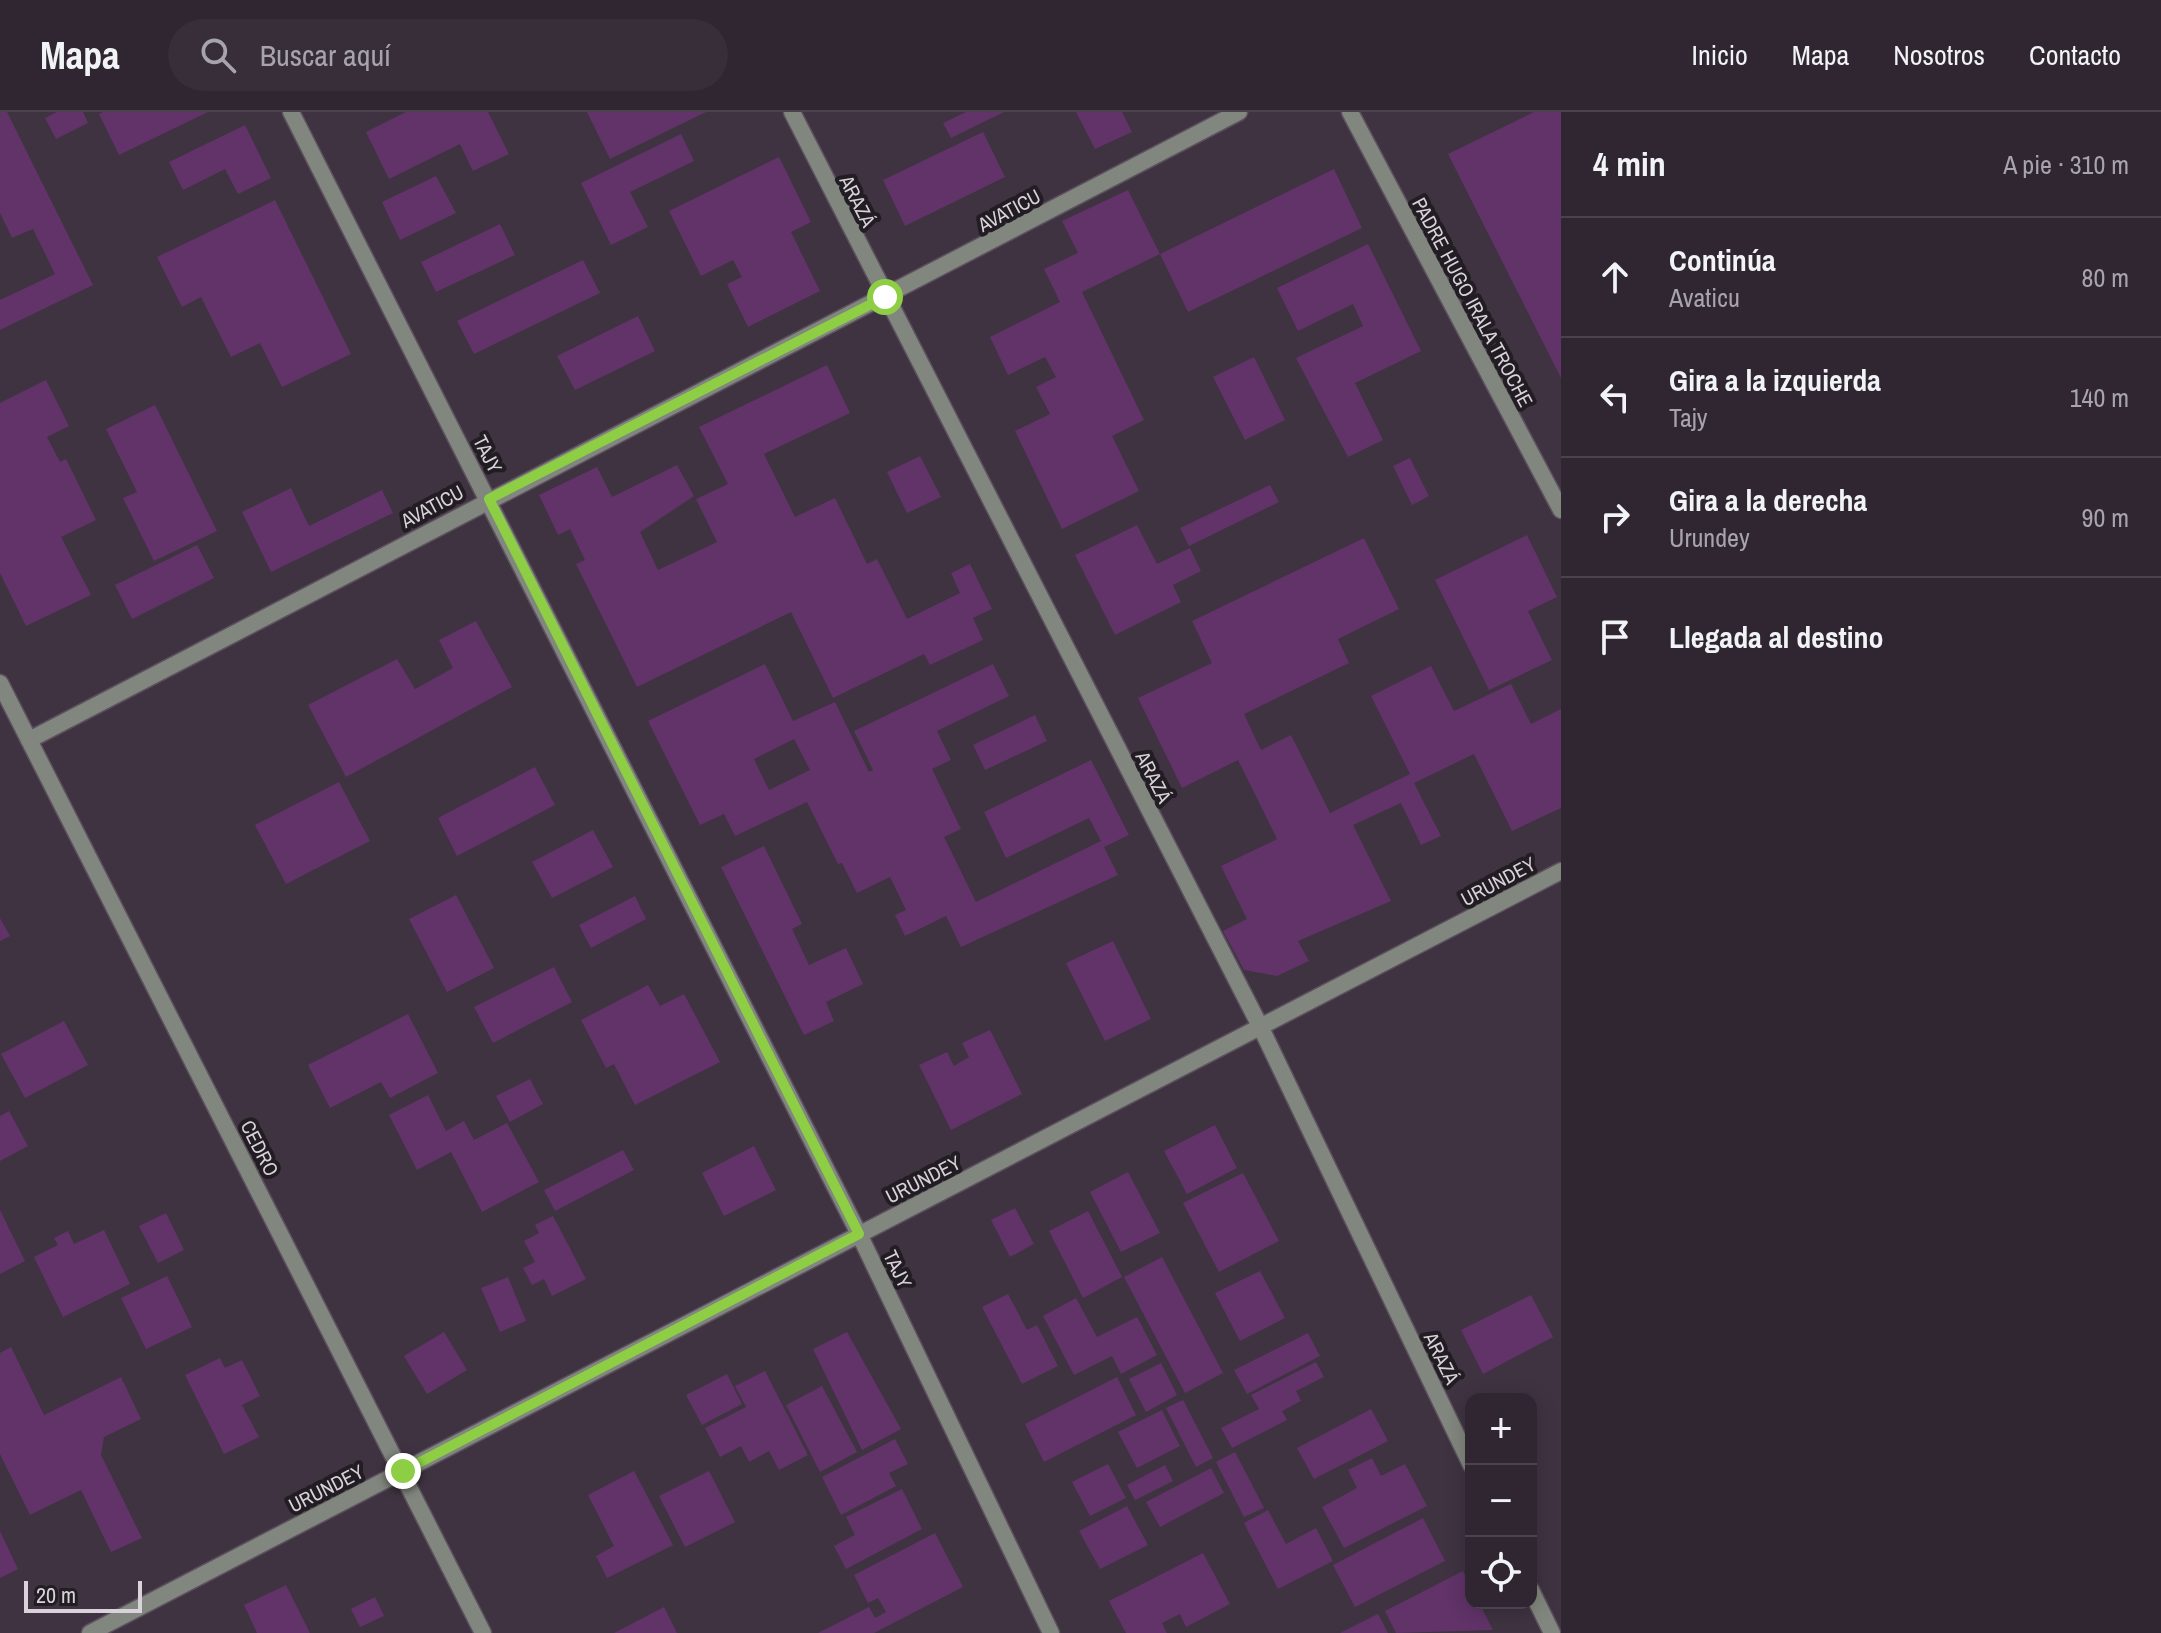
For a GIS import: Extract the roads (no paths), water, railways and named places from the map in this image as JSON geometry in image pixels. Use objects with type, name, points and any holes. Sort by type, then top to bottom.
[{"type":"street","name":"TAJY","points":[[291,112],[859,1234],[1051,1633]]},
{"type":"street","name":"ARAZÁ","points":[[792,112],[1261,1028],[1465,1453]]},
{"type":"street","name":"AVATICU","points":[[29,740],[1239,112]]},
{"type":"street","name":"PADRE HUGO IRALA TROCHE","points":[[1350,112],[1561,510]]},
{"type":"street","name":"CEDRO","points":[[3,694],[403,1471],[483,1633]]},
{"type":"street","name":"URUNDEY","points":[[90,1633],[1561,871]]},
{"type":"street","points":[[1537,1602],[1552,1633]]}]
